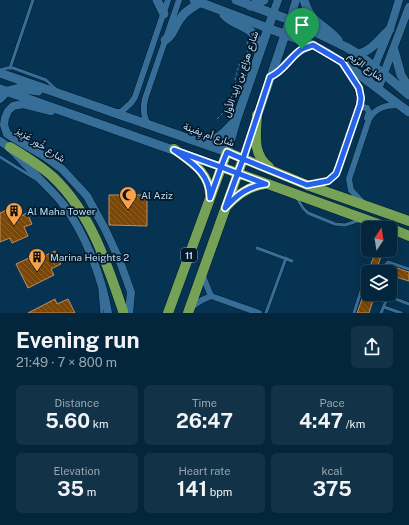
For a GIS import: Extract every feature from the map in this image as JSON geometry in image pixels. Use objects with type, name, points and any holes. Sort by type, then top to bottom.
[{"type":"main road","points":[[157,0],[164,14]]},
{"type":"main road","name":"شارع الرِّيم","points":[[236,0],[290,20],[341,44],[358,54],[409,95]]},
{"type":"main road","points":[[250,6],[264,0]]},
{"type":"main road","points":[[304,0],[306,7],[314,21],[333,34],[341,44]]},
{"type":"main road","points":[[165,40],[172,34],[181,17],[198,1]]},
{"type":"main road","name":"شارع الرِّيم","points":[[198,1],[313,45],[342,62],[409,112]]},
{"type":"main road","points":[[221,10],[226,18],[243,26],[252,34],[257,41],[259,55]]},
{"type":"main road","name":"شارع هزاع بن زايد الأول","points":[[168,313],[227,152],[236,121],[273,14]]},
{"type":"main road","name":"11","points":[[188,311],[243,159],[290,20]]},
{"type":"main road","points":[[358,54],[363,53],[372,47],[390,29]]},
{"type":"main road","points":[[270,77],[280,71],[297,53],[313,45]]},
{"type":"main road","points":[[394,50],[401,75],[409,88]]},
{"type":"main road","name":"شارع أم يِفينة","points":[[0,72],[227,152],[307,185],[409,220]]},
{"type":"main road","points":[[4,90],[19,88],[50,94],[58,93]]},
{"type":"main road","points":[[4,90],[369,221]]},
{"type":"main road","points":[[257,115],[257,152],[264,164],[275,172]]},
{"type":"main road","points":[[190,140],[215,139],[222,135],[236,121]]},
{"type":"main road","points":[[10,147],[52,177],[67,192],[96,237],[126,312]]},
{"type":"main road","points":[[174,150],[198,167],[204,174],[208,183],[210,198]]},
{"type":"main road","points":[[225,208],[235,197],[246,189],[256,185],[266,184]]},
{"type":"main road","points":[[397,231],[409,236]]},
{"type":"street","points":[[110,112],[121,112],[131,103],[137,90],[168,0]]},
{"type":"street","points":[[149,125],[144,119],[143,112],[146,95],[179,0]]},
{"type":"street","name":"شارع هزاع بن زايد الأول","points":[[273,14],[278,0]]},
{"type":"street","points":[[290,20],[296,0]]},
{"type":"street","points":[[368,82],[390,29],[399,0]]},
{"type":"street","points":[[378,89],[407,16],[409,7]]},
{"type":"street","points":[[307,185],[322,182],[332,178],[336,174],[358,110],[361,98],[359,88],[342,62]]},
{"type":"street","points":[[0,99],[4,90]]},
{"type":"street","points":[[137,90],[141,94],[146,95]]},
{"type":"street","name":"شارع خُور عَزِيز","points":[[92,122],[23,104],[13,106],[8,111],[4,126],[7,134],[44,156],[62,170],[86,196],[119,258],[131,292],[126,312]]},
{"type":"street","points":[[363,204],[351,190],[349,183],[350,174],[369,119],[374,112],[387,106],[400,105]]},
{"type":"street","points":[[358,110],[363,107],[369,110],[364,128],[364,135]]},
{"type":"street","points":[[0,141],[10,147],[63,204],[76,225],[91,256],[106,299],[108,313]]},
{"type":"street","points":[[341,160],[341,164],[347,168],[353,165]]},
{"type":"street","points":[[201,273],[212,296]]},
{"type":"street","points":[[188,311],[202,300],[212,296],[259,313]]},
{"type":"lane","points":[[10,68],[33,0]]},
{"type":"lane","points":[[0,72],[10,68],[46,80],[54,86],[58,93]]},
{"type":"lane","points":[[0,157],[46,185]]},
{"type":"lane","points":[[296,194],[303,208],[308,213],[335,224],[345,225],[363,219]]},
{"type":"lane","points":[[257,248],[292,261]]},
{"type":"lane","points":[[266,313],[286,258]]},
{"type":"lane","points":[[386,265],[388,262],[409,269]]},
{"type":"lane","points":[[98,276],[102,313]]},
{"type":"lane","points":[[354,313],[361,291]]},
{"type":"lane","points":[[397,299],[409,304]]},
{"type":"lane","points":[[381,313],[386,301]]},
{"type":"lane","points":[[384,307],[401,313]]},
{"type":"path","points":[[217,119],[225,111],[237,86],[235,79],[240,62],[246,58],[248,52],[247,40]]},
{"type":"building","name":"Al Aziz","points":[[109,195],[147,195],[147,226],[109,225]]},
{"type":"building","name":"Al Maha Tower","points":[[13,207],[17,218],[27,213],[32,224],[24,227],[28,236],[12,243],[10,238],[0,242],[0,213]]},
{"type":"building","name":"Marina Heights 2","points":[[55,251],[61,264],[51,269],[54,275],[28,288],[16,264],[42,252],[44,256]]},
{"type":"building","points":[[374,257],[381,257],[378,265],[371,265]]},
{"type":"building","points":[[397,268],[409,272],[409,281],[397,277]]},
{"type":"building","points":[[55,299],[57,304],[68,299],[75,313],[28,313]]},
{"type":"building","points":[[361,301],[373,301],[369,313],[357,313]]},
{"type":"place","name":"Al Aziz","points":[[128,210]]},
{"type":"place","name":"Al Maha Tower","points":[[14,226]]},
{"type":"place","name":"Marina Heights 2","points":[[37,272]]},
{"type":"route","points":[[302,49],[292,56],[284,68],[270,77],[243,159],[227,152],[221,167],[174,150],[198,167],[204,174],[208,183],[210,198],[221,167],[237,174],[266,184],[256,185],[246,189],[235,197],[225,208],[228,198],[237,174],[243,159],[307,185],[328,181],[336,174],[360,105],[361,98],[359,88],[342,62],[313,45],[302,49]]}]
